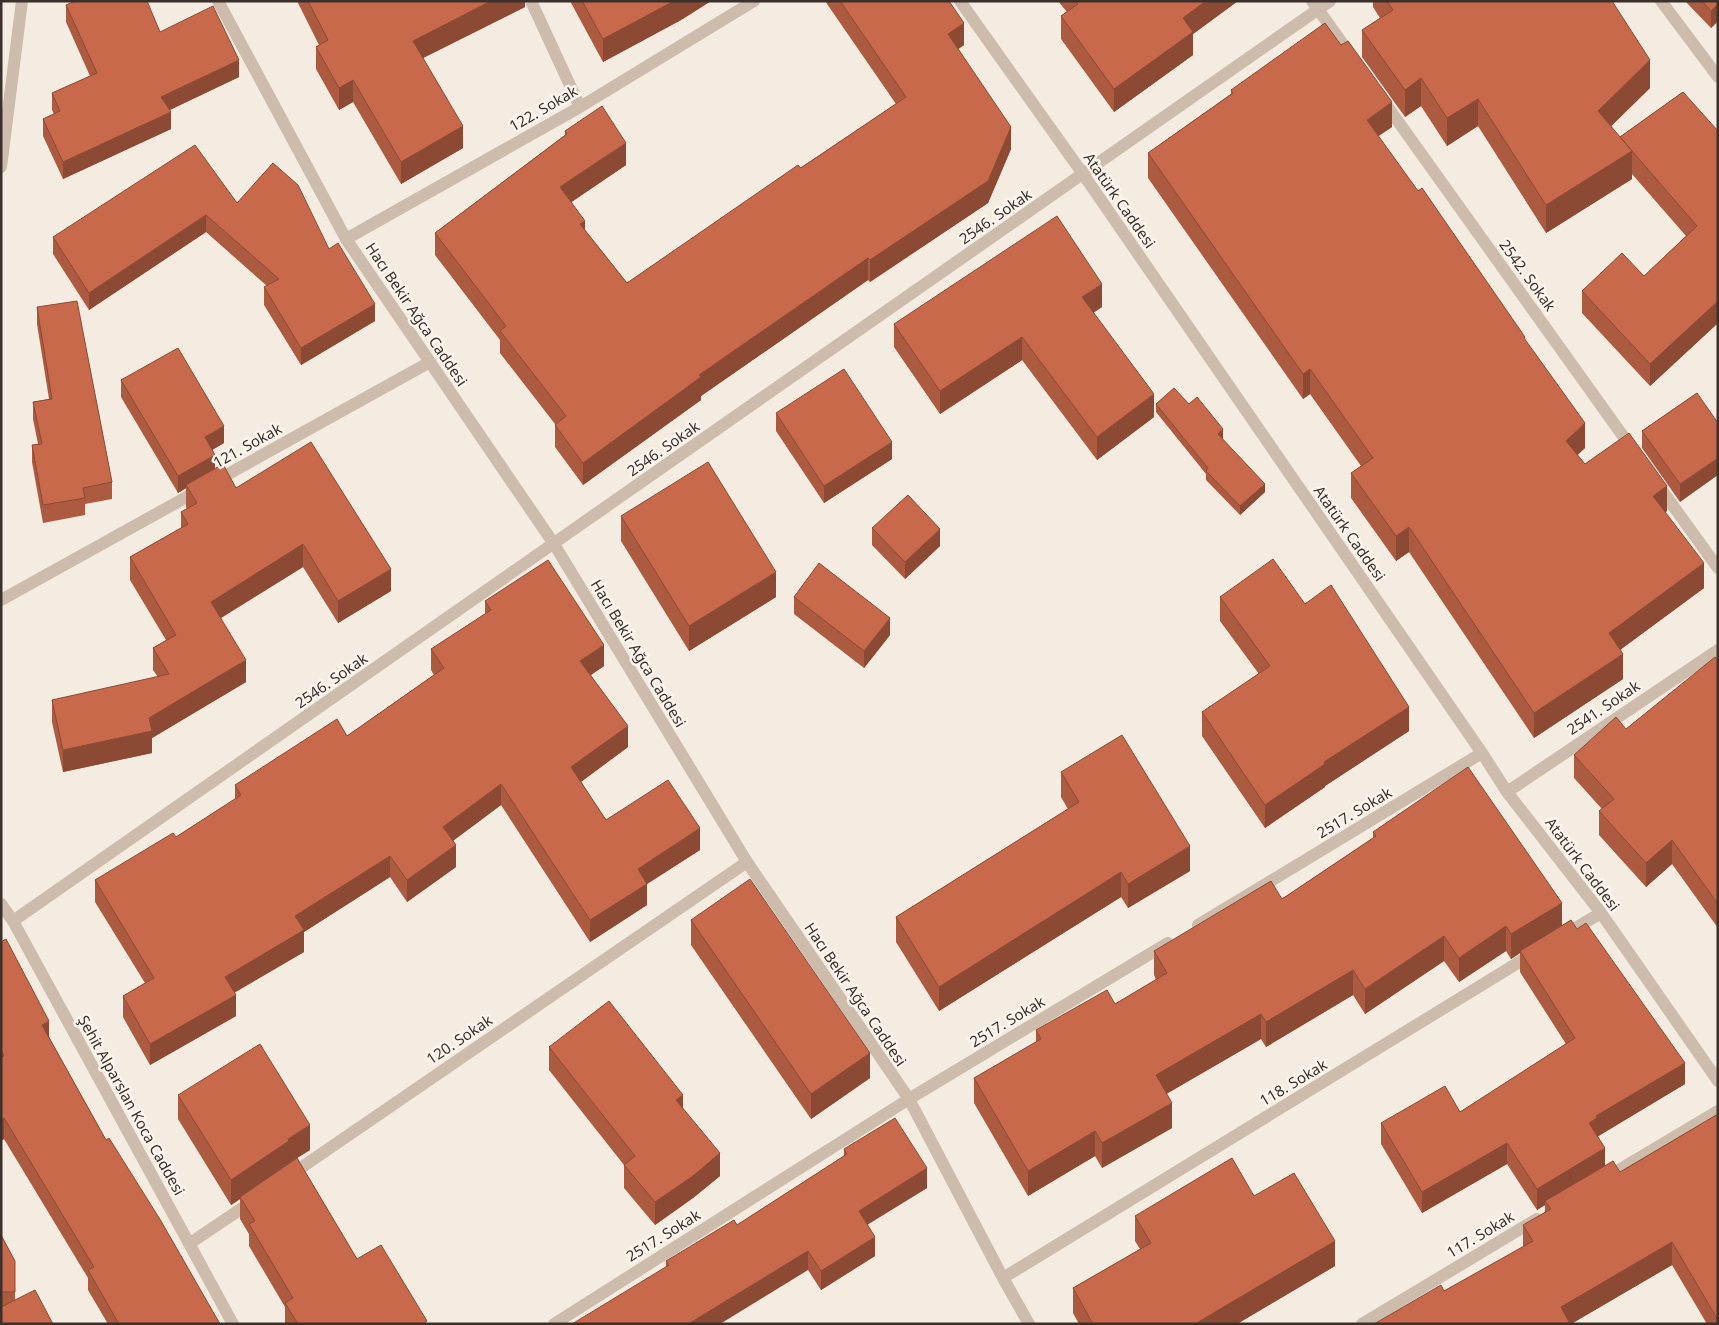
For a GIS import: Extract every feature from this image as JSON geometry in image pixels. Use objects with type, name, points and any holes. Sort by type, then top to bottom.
[{"type":"street","points":[[1,167],[22,1]]},
{"type":"street","name":"Hacı Bekir Ağca Caddesi","points":[[218,1],[346,238],[554,544],[746,862],[909,1099],[1029,1324]]},
{"type":"street","points":[[530,1],[580,107]]},
{"type":"street","name":"122. Sokak","points":[[346,238],[580,107],[754,1]]},
{"type":"street","name":"Atatürk Caddesi","points":[[960,1],[1083,174],[1507,792],[1600,913],[1718,1081]]},
{"type":"street","name":"2546. Sokak","points":[[13,921],[1083,174],[1315,5],[1330,1]]},
{"type":"street","points":[[1661,1],[1714,63],[1718,77]]},
{"type":"street","points":[[1315,5],[1358,66]]},
{"type":"street","name":"2542. Sokak","points":[[1376,90],[1718,568]]},
{"type":"street","name":"121. Sokak","points":[[1,600],[430,362]]},
{"type":"street","name":"2541. Sokak","points":[[1507,792],[1718,650]]},
{"type":"street","name":"2517. Sokak","points":[[554,1324],[909,1099],[1482,753]]},
{"type":"street","name":"120. Sokak","points":[[280,1182],[746,862]]},
{"type":"street","name":"Şehit Alparslan Koca Caddesi","points":[[1,904],[13,921],[233,1324]]},
{"type":"street","name":"118. Sokak","points":[[1003,1278],[1600,913]]},
{"type":"street","points":[[1591,1187],[1718,1111]]},
{"type":"street","points":[[190,1244],[263,1193]]},
{"type":"street","name":"117. Sokak","points":[[1362,1324],[1548,1212]]},
{"type":"building","points":[[75,1],[147,1],[160,32],[213,6],[239,60],[161,97],[171,112],[63,162],[43,119],[60,111],[52,93],[97,73],[66,5]]},
{"type":"building","points":[[308,1],[491,1],[413,41],[463,126],[401,162],[353,80],[339,88],[316,47],[328,40]]},
{"type":"building","points":[[582,1],[674,1],[603,39]]},
{"type":"building","points":[[840,1],[949,1],[964,23],[948,34],[1011,127],[988,181],[870,260],[868,258],[699,375],[701,377],[583,463],[555,425],[566,416],[500,331],[506,326],[435,233],[567,134],[565,131],[602,106],[626,143],[560,187],[585,221],[580,224],[627,283],[798,165],[801,168],[906,97]]},
{"type":"building","points":[[1075,1],[1206,1],[1183,18],[1193,32],[1114,89],[1061,16],[1078,4]]},
{"type":"building","points":[[1387,1],[1612,1],[1650,60],[1598,111],[1632,151],[1546,205],[1478,99],[1447,118],[1421,78],[1405,90],[1362,30],[1393,10]]},
{"type":"building","points":[[1702,1],[1718,1],[1718,4],[1711,11]]},
{"type":"building","points":[[1325,23],[1341,45],[1348,41],[1392,102],[1367,120],[1418,191],[1422,188],[1524,338],[1585,423],[1566,441],[1585,464],[1629,433],[1667,486],[1653,496],[1704,563],[1609,633],[1623,654],[1534,713],[1409,527],[1396,536],[1351,473],[1373,458],[1310,369],[1303,374],[1148,153],[1233,93],[1231,90]]},
{"type":"building","points":[[1683,92],[1718,131],[1718,301],[1650,364],[1582,291],[1622,253],[1644,276],[1697,226],[1620,137]]},
{"type":"building","points":[[195,145],[237,203],[273,163],[298,185],[329,249],[338,243],[375,304],[301,348],[264,287],[279,279],[206,215],[89,293],[53,237]]},
{"type":"building","points":[[1057,216],[1102,284],[1082,297],[1154,394],[1097,437],[1022,337],[940,391],[894,324]]},
{"type":"building","points":[[77,301],[112,482],[83,488],[85,498],[43,505],[32,445],[42,444],[33,402],[52,399],[37,307]]},
{"type":"building","points":[[178,348],[224,426],[205,437],[215,455],[178,476],[121,380]]},
{"type":"building","points":[[844,369],[892,442],[824,486],[776,413]]},
{"type":"building","points":[[1174,388],[1189,404],[1197,397],[1223,429],[1218,434],[1265,484],[1240,506],[1206,471],[1208,468],[1156,404]]},
{"type":"building","points":[[1697,393],[1718,423],[1718,458],[1680,484],[1642,431]]},
{"type":"building","points":[[311,442],[391,569],[338,601],[303,544],[211,602],[246,660],[149,718],[152,731],[63,750],[52,700],[169,674],[153,648],[176,635],[130,557],[188,524],[181,512],[197,503],[186,485],[223,464],[236,488]]},
{"type":"building","points":[[708,462],[776,572],[689,626],[621,516]]},
{"type":"building","points":[[908,495],[940,529],[905,562],[872,528]]},
{"type":"building","points":[[1273,559],[1305,604],[1331,585],[1409,707],[1324,762],[1325,764],[1265,805],[1202,712],[1270,666],[1220,597]]},
{"type":"building","points":[[548,560],[604,645],[580,661],[628,726],[571,767],[606,820],[668,780],[700,828],[638,869],[647,884],[590,920],[501,784],[443,827],[456,845],[407,880],[390,856],[295,916],[304,930],[225,977],[236,995],[150,1044],[123,996],[154,978],[95,880],[173,833],[176,837],[241,795],[235,785],[337,719],[347,736],[444,668],[431,649],[491,610],[485,601]]},
{"type":"building","points":[[819,563],[890,618],[864,651],[794,597]]},
{"type":"building","points":[[1715,657],[1718,661],[1718,904],[1672,840],[1646,863],[1599,811],[1614,799],[1574,755],[1616,717],[1626,729]]},
{"type":"building","points":[[1122,735],[1190,846],[1128,884],[1121,872],[939,987],[896,917],[1079,802],[1061,772]]},
{"type":"building","points":[[1468,767],[1562,903],[1511,934],[1506,926],[1459,958],[1444,936],[1365,989],[1353,970],[1266,1022],[1261,1014],[1156,1075],[1172,1103],[1102,1143],[1095,1131],[1028,1171],[974,1078],[1041,1039],[1036,1030],[1107,990],[1115,1004],[1167,973],[1154,951],[1271,881],[1282,899],[1376,836],[1373,832]]},
{"type":"building","points":[[750,879],[870,1053],[811,1094],[691,920]]},
{"type":"building","points":[[1571,920],[1577,929],[1586,923],[1685,1063],[1596,1116],[1597,1118],[1589,1123],[1605,1148],[1537,1189],[1507,1143],[1422,1192],[1381,1123],[1445,1086],[1460,1112],[1575,1038],[1520,951]]},
{"type":"building","points":[[6,939],[49,1021],[42,1025],[106,1140],[109,1138],[161,1221],[220,1324],[119,1324],[88,1270],[94,1267],[4,1118],[1,1120],[1,1057],[4,1056],[1,1050],[1,942]]},
{"type":"building","points":[[609,1001],[683,1095],[676,1100],[720,1153],[693,1176],[655,1202],[624,1165],[635,1156],[549,1047]]},
{"type":"building","points":[[260,1044],[310,1125],[231,1180],[178,1095]]},
{"type":"building","points":[[1718,1114],[1718,1320],[1672,1242],[1561,1307],[1570,1324],[1374,1324],[1441,1285],[1444,1291],[1533,1241],[1523,1225],[1551,1209],[1545,1201],[1613,1161],[1620,1172]]},
{"type":"building","points":[[895,1118],[927,1168],[859,1211],[875,1237],[821,1271],[808,1251],[688,1324],[572,1324],[669,1265],[666,1261],[734,1220],[737,1225],[847,1154],[844,1149]]},
{"type":"building","points":[[297,1158],[357,1259],[381,1245],[427,1321],[423,1324],[298,1324],[285,1303],[293,1298],[249,1224],[255,1221],[240,1197]]},
{"type":"building","points":[[1232,1158],[1254,1196],[1294,1173],[1335,1241],[1195,1324],[1093,1324],[1073,1288],[1151,1243],[1135,1216]]},
{"type":"building","points":[[1,1235],[15,1261],[15,1292],[1,1292]]},
{"type":"building","points":[[35,1290],[53,1324],[1,1324],[1,1307]]}]
